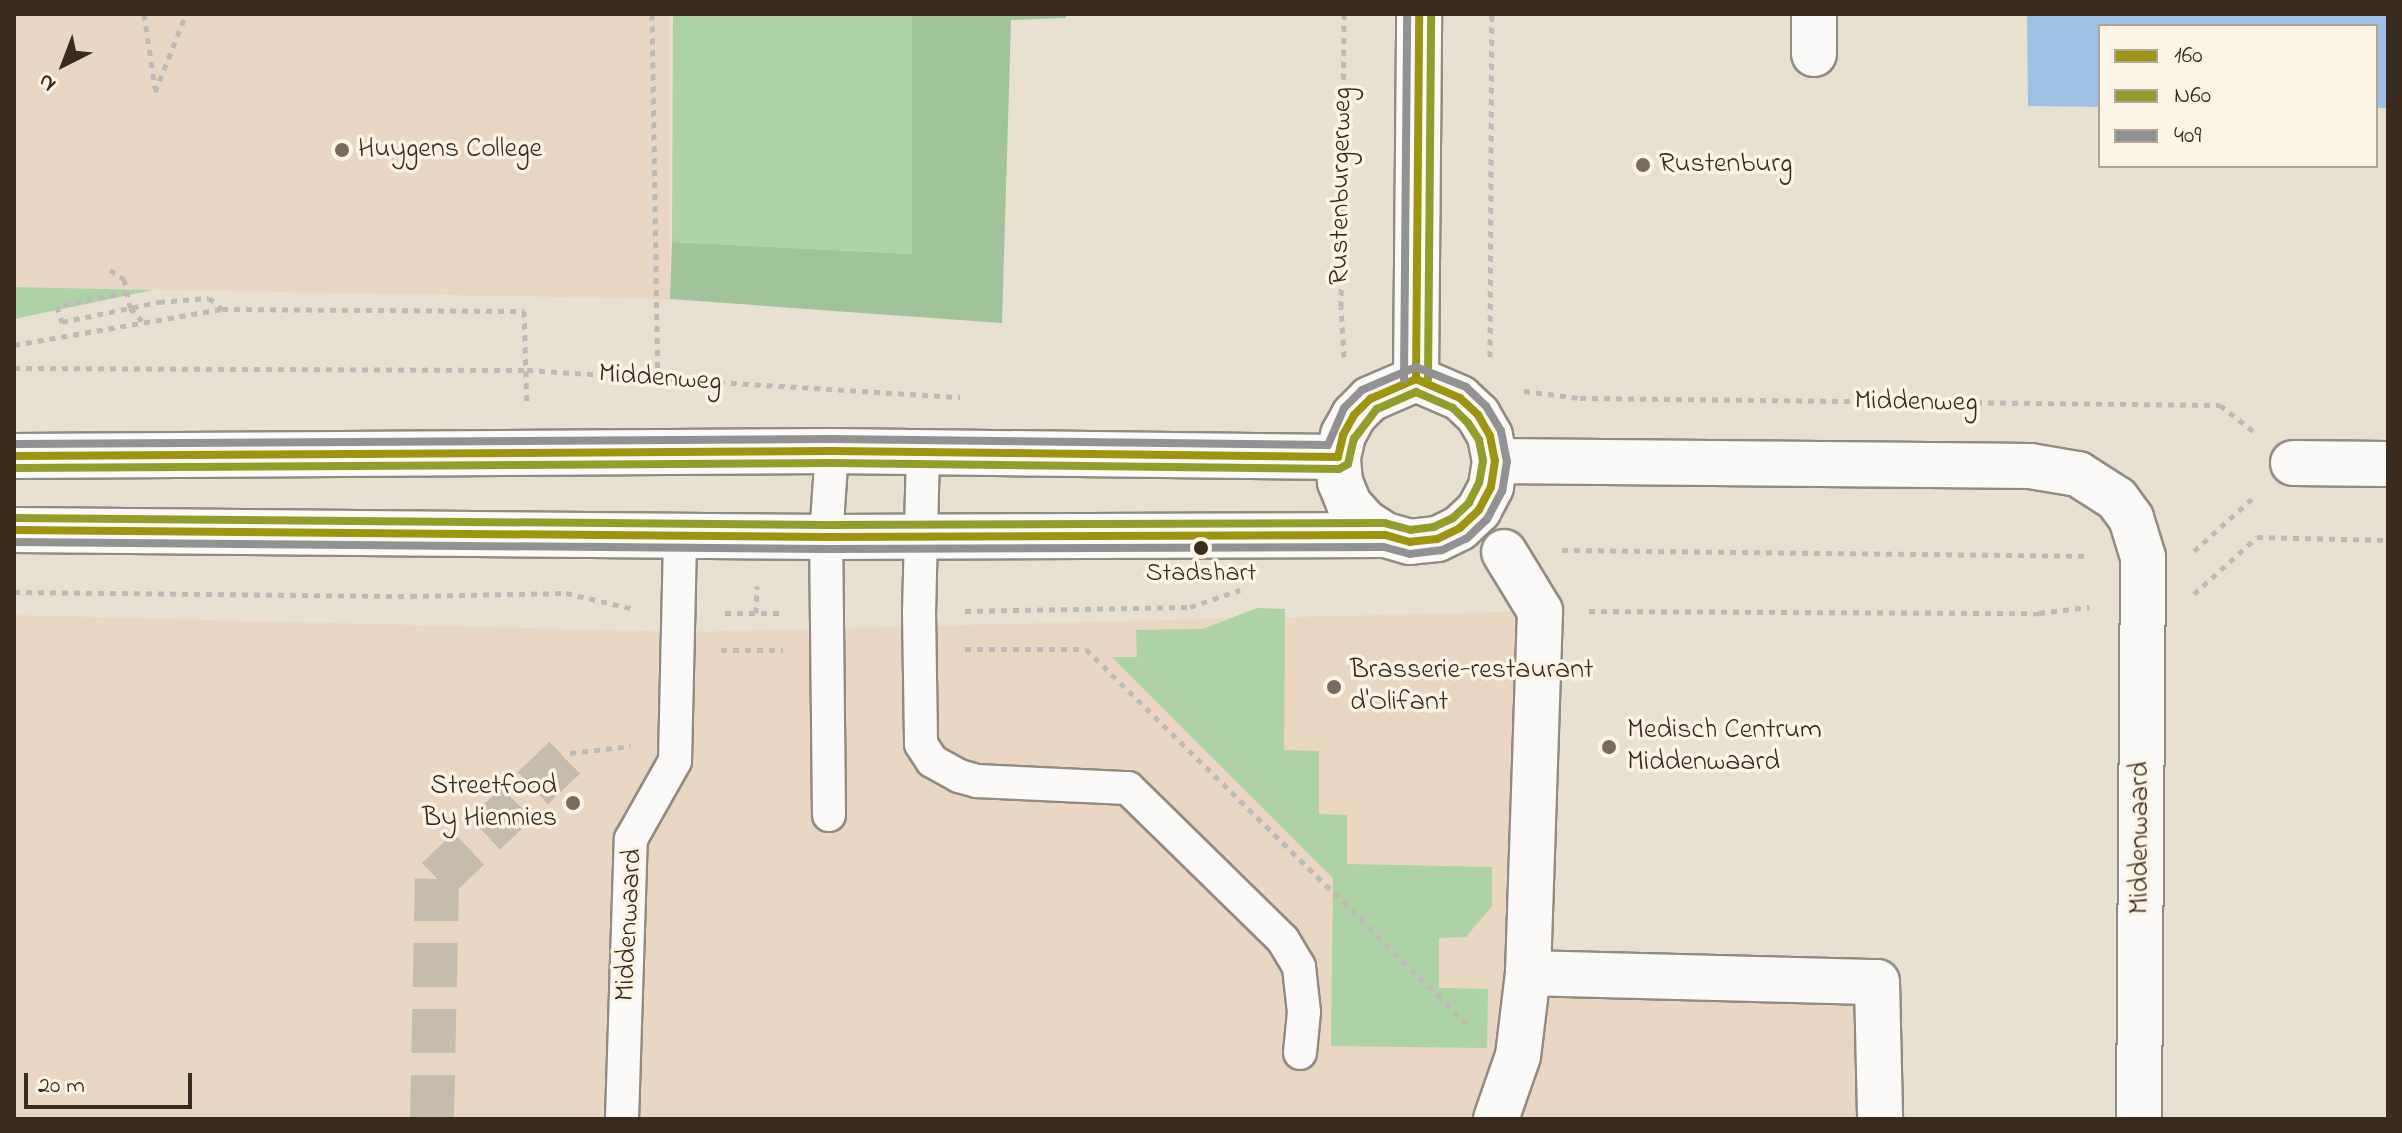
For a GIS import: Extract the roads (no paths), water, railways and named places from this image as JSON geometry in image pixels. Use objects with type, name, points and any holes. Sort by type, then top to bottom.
[{"type":"street","points":[[1416,379],[1419,14]]},
{"type":"street","points":[[14,530],[680,533],[826,537],[1385,535],[1410,542],[1437,539],[1460,528],[1479,510],[1491,487],[1495,461],[1490,436],[1478,415],[1460,398],[1416,379],[1370,399],[1354,415],[1343,435],[1338,457],[1340,482],[1349,504],[1365,522],[1385,535]]},
{"type":"street","points":[[14,456],[923,451],[1338,457]]},
{"type":"street","name":"Middenwaard","points":[[1495,461],[2055,468],[2097,483],[2117,499],[2131,518],[2142,555],[2139,1119]]},
{"type":"street","points":[[2293,463],[2388,464]]},
{"type":"street","points":[[1496,1119],[1518,1056],[1528,973],[1540,611],[1504,552]]},
{"type":"street","points":[[1528,973],[1877,982],[1880,1119]]},
{"type":"lane","points":[[829,815],[826,537],[832,451]]},
{"type":"lane","points":[[923,451],[918,720],[921,744],[932,761],[959,776],[977,781],[1128,788],[1283,940],[1299,967],[1304,1012],[1300,1053]]},
{"type":"lane","name":"Middenwaard","points":[[622,1119],[631,839],[675,761],[680,533]]},
{"type":"water","points":[[2027,14],[2388,14],[2388,108],[2378,108],[2378,24],[2098,24],[2098,107],[2028,106]]},
{"type":"tunnel","points":[[432,1119],[437,879],[570,753]]},
{"type":"place","name":"Huygens College","points":[[342,150]]},
{"type":"place","name":"Rustenburg","points":[[1643,165]]},
{"type":"place","name":"Stadshart","points":[[1201,548]]},
{"type":"place","name":"Brasserie-restaurant d'Olifant","points":[[1334,687]]},
{"type":"place","name":"Medisch Centrum Middenwaard","points":[[1609,747]]},
{"type":"place","name":"Streetfood By Hiennies","points":[[573,803]]}]
